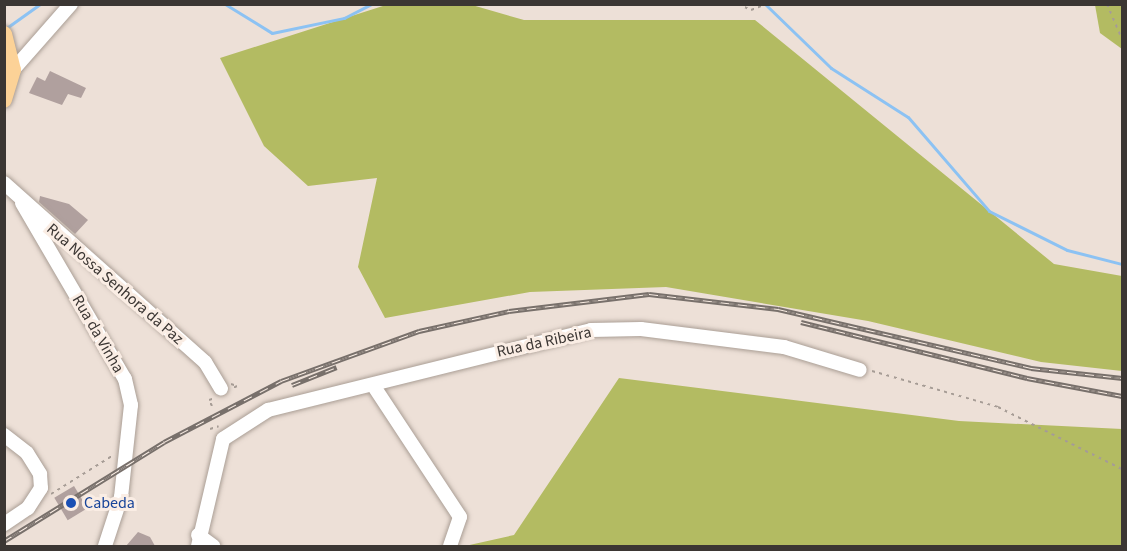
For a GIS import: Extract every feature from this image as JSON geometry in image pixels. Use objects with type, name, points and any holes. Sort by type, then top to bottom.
[{"type":"main road","points":[[4,100],[13,70],[5,35]]},
{"type":"street","points":[[13,70],[71,4]]},
{"type":"street","name":"Rua Nossa Senhora da Paz","points":[[4,183],[22,203],[205,362],[221,389]]},
{"type":"street","name":"Rua da Vinha","points":[[22,203],[125,379],[131,405],[130,446],[122,497],[105,546]]},
{"type":"street","name":"Rua da Ribeira","points":[[198,541],[219,448],[236,429],[268,410],[591,330],[641,329],[784,347],[860,370]]},
{"type":"street","points":[[374,385],[460,517],[450,546]]},
{"type":"street","points":[[4,435],[40,474],[41,488],[28,508],[4,524]]},
{"type":"street","points":[[198,541],[213,546]]},
{"type":"path","points":[[738,4],[762,8],[767,4]]},
{"type":"path","points":[[1107,4],[1122,39]]},
{"type":"path","points":[[860,370],[998,406],[1122,470]]},
{"type":"path","points":[[28,508],[130,446]]},
{"type":"green space","points":[[386,5],[472,5],[524,20],[755,20],[1054,264],[1122,276],[1122,371],[1041,362],[868,321],[666,287],[530,292],[385,318],[358,267],[377,178],[308,186],[264,146],[220,58]]},
{"type":"green space","points":[[1095,5],[1122,5],[1122,49],[1100,33]]},
{"type":"green space","points":[[619,378],[959,421],[1122,429],[1122,546],[465,546],[514,535]]},
{"type":"building","points":[[50,71],[86,88],[81,98],[68,94],[62,105],[29,93],[37,77],[45,81]]},
{"type":"building","points":[[40,196],[69,204],[88,220],[75,234],[39,202]]},
{"type":"building","points":[[74,486],[87,508],[68,520],[54,498]]},
{"type":"building","points":[[138,532],[150,537],[155,546],[126,546]]},
{"type":"waterway","points":[[5,29],[40,4]]},
{"type":"waterway","points":[[225,4],[272,33],[344,18],[372,4]]},
{"type":"waterway","points":[[765,4],[831,68],[908,117],[989,211],[1067,250],[1122,264]]},
{"type":"railway","points":[[4,541],[164,442],[281,381],[419,331],[509,311],[649,294],[778,309],[1031,368],[1122,378]]},
{"type":"railway","points":[[801,322],[1027,378],[1122,396]]},
{"type":"railway","points":[[292,385],[337,367]]},
{"type":"place","name":"Cabeda","points":[[71,503]]}]
